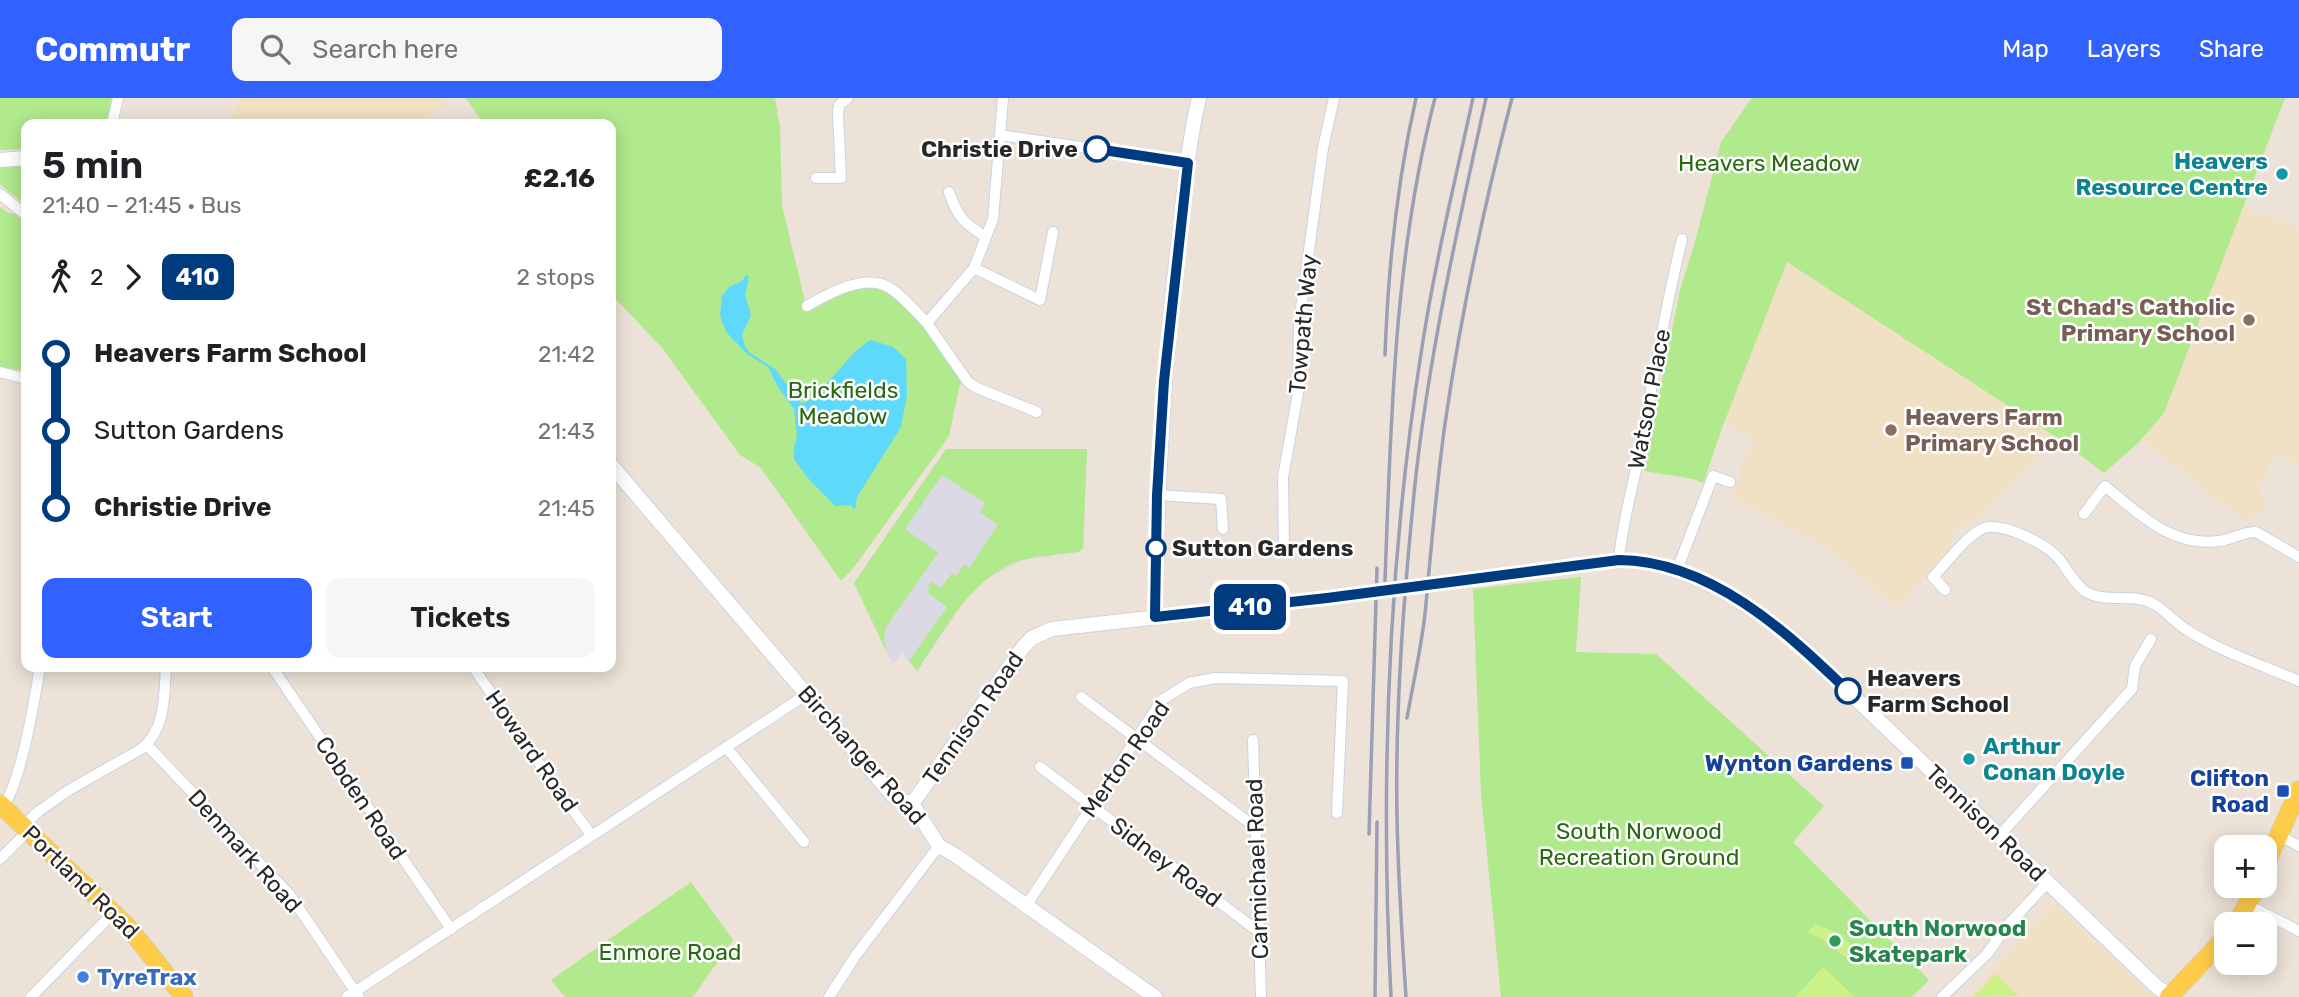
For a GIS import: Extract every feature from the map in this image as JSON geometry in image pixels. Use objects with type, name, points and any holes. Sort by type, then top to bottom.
[{"type":"main road","points":[[2277,839],[2299,790]]},
{"type":"main road","name":"Portland Road","points":[[2,805],[114,912],[144,944],[184,997]]},
{"type":"main road","points":[[2244,912],[2251,898]]},
{"type":"main road","points":[[2171,996],[2214,950]]},
{"type":"street","points":[[113,119],[118,98]]},
{"type":"street","points":[[816,178],[841,178],[838,114],[839,105],[848,98]]},
{"type":"street","points":[[927,323],[974,268],[993,219],[1003,98]]},
{"type":"street","points":[[1155,617],[1157,495],[1168,339],[1188,163],[1199,98]]},
{"type":"street","name":"Towpath Way","points":[[1284,552],[1283,477],[1298,393],[1299,323],[1322,148],[1334,98]]},
{"type":"street","points":[[1000,135],[1188,163]]},
{"type":"street","points":[[0,160],[21,158]]},
{"type":"street","points":[[949,192],[955,211],[962,221],[986,237]]},
{"type":"street","points":[[0,194],[21,211]]},
{"type":"street","points":[[974,268],[1040,300],[1053,232]]},
{"type":"street","name":"Watson Place","points":[[1619,560],[1670,286],[1682,239]]},
{"type":"street","points":[[807,306],[853,283],[888,286],[927,323],[968,382],[1038,412]]},
{"type":"street","points":[[0,372],[21,378]]},
{"type":"street","name":"Birchanger Road","points":[[616,472],[894,797],[912,804],[939,846],[1155,997]]},
{"type":"street","points":[[1677,570],[1713,476],[1730,482]]},
{"type":"street","points":[[2084,514],[2108,482],[2154,526],[2181,539],[2220,541],[2256,531],[2299,557]]},
{"type":"street","points":[[1157,495],[1221,499],[1223,529]]},
{"type":"street","points":[[1945,590],[1933,577],[1972,535],[1987,527],[2012,532],[2032,539],[2057,556],[2087,592],[2104,597],[2133,596],[2153,604],[2186,630],[2299,681]]},
{"type":"street","name":"Tennison Road","points":[[912,804],[1032,638],[1052,629],[1327,598],[1619,560],[1659,563],[1724,592],[1771,620],[2158,988],[2171,996]]},
{"type":"street","points":[[1999,836],[2132,689],[2135,666],[2151,639]]},
{"type":"street","points":[[2134,642],[2144,650]]},
{"type":"street","points":[[2,805],[13,788],[39,672]]},
{"type":"street","points":[[0,859],[39,811],[69,790],[147,745],[159,727],[165,672]]},
{"type":"street","name":"Cobden Road","points":[[275,672],[451,929]]},
{"type":"street","name":"Howard Road","points":[[476,672],[592,835]]},
{"type":"street","name":"Merton Road","points":[[1026,906],[1162,700],[1189,683],[1215,678],[1343,681],[1337,813]]},
{"type":"street","points":[[354,995],[807,694]]},
{"type":"street","points":[[1081,697],[1255,827]]},
{"type":"street","name":"Carmichael Road","points":[[1253,740],[1261,997]]},
{"type":"street","name":"Denmark Road","points":[[147,745],[290,895],[354,995]]},
{"type":"street","points":[[726,747],[804,842]]},
{"type":"street","name":"Sidney Road","points":[[1040,767],[1259,932]]},
{"type":"street","points":[[2279,835],[2299,846]]},
{"type":"street","points":[[829,997],[856,955],[939,846]]},
{"type":"street","points":[[1942,997],[1987,954],[2006,927],[2048,882]]},
{"type":"street","points":[[2248,905],[2299,931]]},
{"type":"street","points":[[31,997],[114,912]]},
{"type":"shaded area","points":[[238,98],[445,98],[448,103],[424,119],[232,119]]},
{"type":"shaded area","name":"St Chad's Catholic Primary School","points":[[2242,207],[2299,227],[2299,465],[2274,455],[2259,489],[2265,508],[2247,522],[2141,440],[2164,413]]},
{"type":"shaded area","name":"Heavers Farm Primary School","points":[[1787,262],[2056,437],[1971,525],[1952,527],[1951,549],[1897,607],[1830,549],[1731,496],[1742,476],[1738,473],[1753,439],[1724,423]]},
{"type":"shaded area","points":[[946,449],[1087,449],[1083,549],[1022,560],[988,578],[965,600],[917,671],[902,653],[894,663],[890,658],[854,583]]},
{"type":"shaded area","points":[[2055,903],[2153,997],[1968,997]]},
{"type":"green space","points":[[0,98],[113,98],[111,119],[21,119],[21,149],[0,150]]},
{"type":"green space","name":"Brickfields Meadow","points":[[466,98],[775,98],[780,128],[782,205],[806,306],[854,285],[890,281],[961,380],[949,436],[852,570],[841,581],[761,468],[740,455],[663,349],[616,299],[616,119],[481,119]]},
{"type":"green space","name":"Heavers Meadow","points":[[1752,98],[2285,98],[2164,413],[2138,443],[2104,473],[2056,437],[1787,262],[1703,483],[1644,471],[1680,290],[1721,142]]},
{"type":"green space","points":[[21,164],[21,202],[0,184],[0,167]]},
{"type":"green space","points":[[0,207],[21,217],[21,370],[0,367]]},
{"type":"green space","points":[[946,449],[1087,449],[1083,549],[1019,561],[986,580],[960,607],[917,671],[909,661],[947,607],[927,592],[930,588],[928,586],[931,582],[941,588],[952,573],[956,576],[964,565],[969,568],[998,525],[980,512],[985,503],[942,475],[905,529],[938,553],[886,627],[884,641],[887,653],[854,583]]},
{"type":"green space","name":"South Norwood Recreation Ground","points":[[1581,577],[1576,652],[1656,654],[1824,806],[1793,842],[1929,980],[1912,997],[1501,997],[1481,793],[1473,589]]},
{"type":"green space","name":"Enmore Road","points":[[691,882],[733,940],[693,997],[565,997],[551,980]]},
{"type":"green space","name":"South Norwood Skatepark","points":[[1815,924],[1835,932],[1847,941],[1856,958],[1849,960],[1824,940],[1807,933]]},
{"type":"green space","points":[[1823,967],[1855,997],[1795,997]]},
{"type":"green space","points":[[1995,974],[2019,996],[1974,997]]},
{"type":"water","points":[[746,275],[749,276],[745,295],[751,315],[742,335],[745,347],[775,369],[801,403],[816,395],[853,354],[871,340],[893,347],[906,359],[907,395],[901,427],[857,497],[855,509],[851,505],[835,506],[794,459],[797,435],[794,409],[768,367],[747,354],[728,334],[722,323],[722,296],[729,287],[742,281]]},
{"type":"railway","points":[[1385,355],[1394,226],[1416,98]]},
{"type":"railway","points":[[1385,581],[1393,398],[1403,277],[1421,157],[1435,98]]},
{"type":"railway","points":[[1391,997],[1386,834],[1387,753],[1394,590],[1401,509],[1427,316],[1473,98]]},
{"type":"railway","points":[[1406,997],[1398,862],[1397,775],[1407,567],[1428,387],[1445,290],[1486,98]]},
{"type":"railway","points":[[1407,718],[1423,627],[1451,383],[1483,219],[1512,98]]},
{"type":"railway","points":[[1369,834],[1377,568]]},
{"type":"railway","points":[[1375,997],[1377,822]]},
{"type":"bus line","name":"410","points":[[1097,149],[1188,163],[1164,381],[1157,495],[1155,617],[1327,598],[1619,560],[1659,563],[1724,592],[1771,620],[1848,691]]},
{"type":"place","name":"Christie Drive","points":[[1097,149]]},
{"type":"place","name":"Heavers Resource Centre","points":[[2282,174]]},
{"type":"place","name":"St Chad's Catholic Primary School","points":[[2249,320]]},
{"type":"place","name":"Heavers Farm Primary School","points":[[1891,430]]},
{"type":"place","name":"Sutton Gardens","points":[[1156,548]]},
{"type":"place","name":"Heavers Farm School","points":[[1848,691]]},
{"type":"place","name":"Arthur Conan Doyle","points":[[1969,759]]},
{"type":"place","name":"Wynton Gardens","points":[[1907,763]]},
{"type":"place","name":"Clifton Road","points":[[2283,791]]},
{"type":"place","name":"South Norwood Skatepark","points":[[1835,941]]},
{"type":"place","name":"TyreTrax","points":[[83,977]]}]
